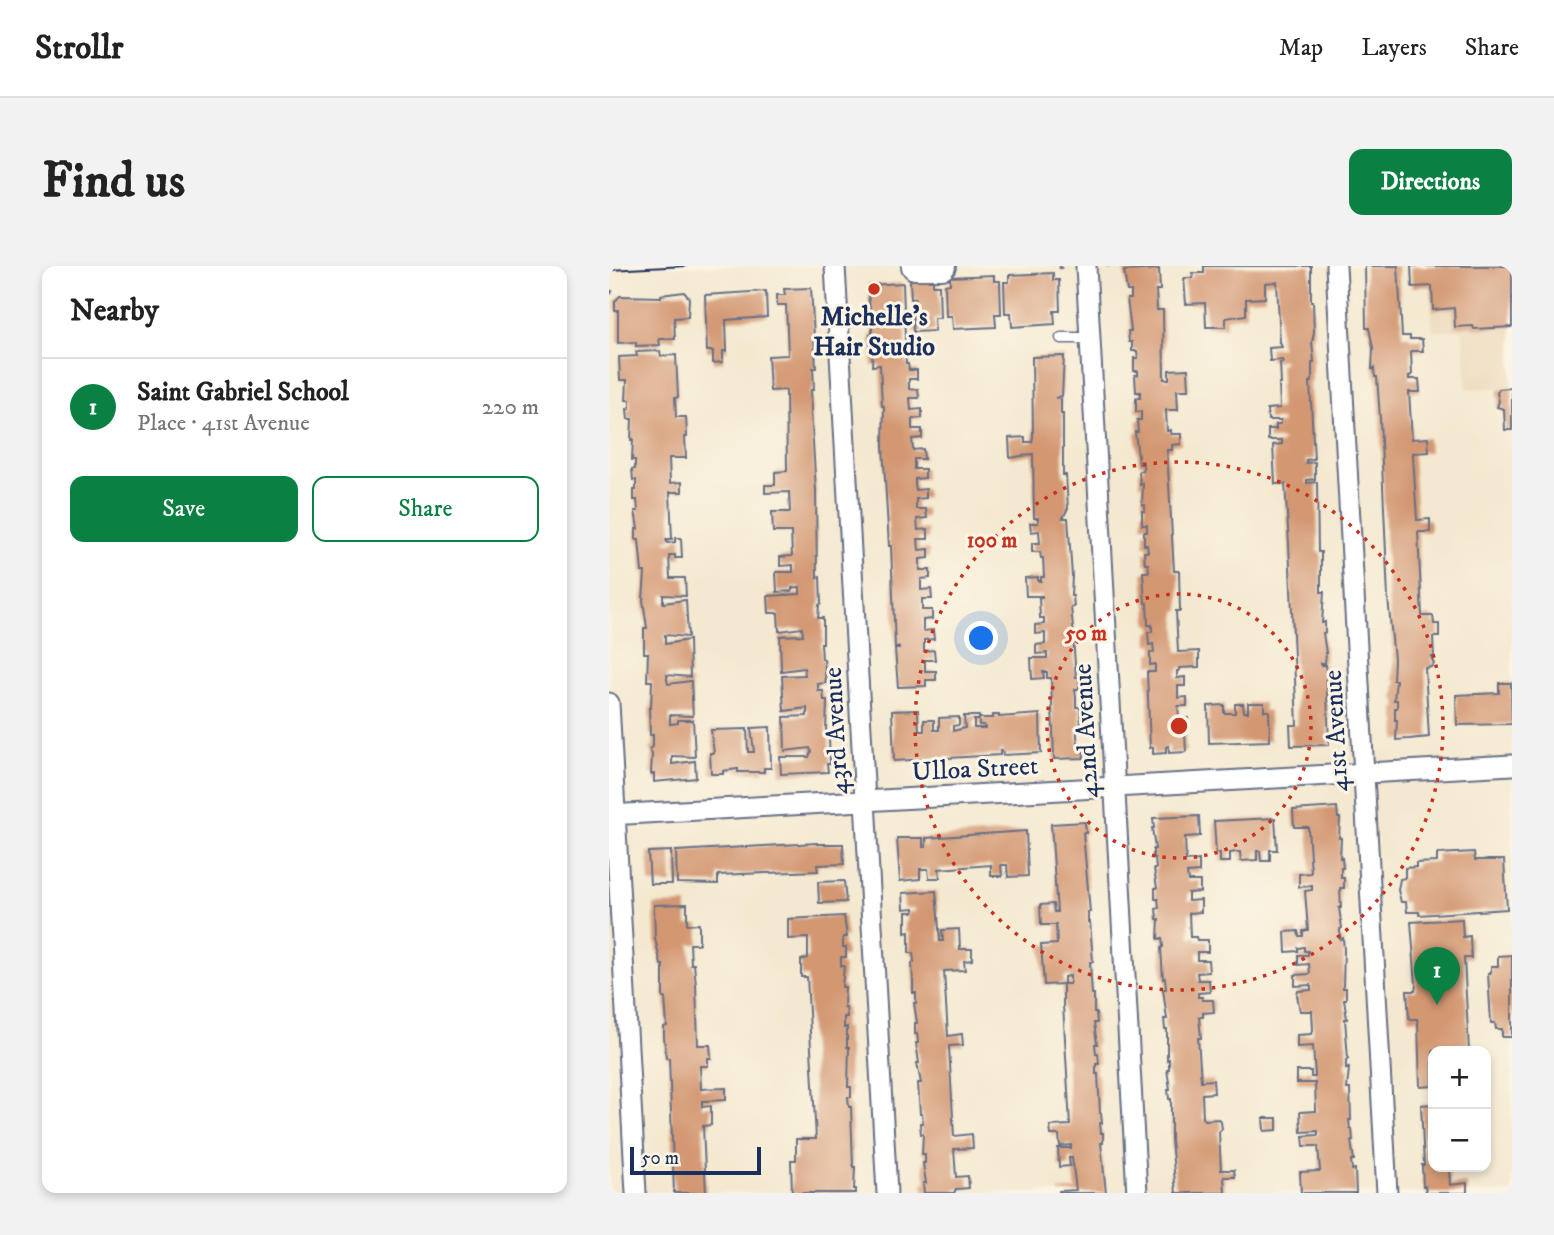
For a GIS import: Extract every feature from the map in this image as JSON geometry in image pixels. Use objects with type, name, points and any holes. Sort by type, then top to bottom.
[{"type":"street","name":"43rd Avenue","points":[[835,266],[887,1193]]},
{"type":"street","points":[[915,266],[943,266]]},
{"type":"street","name":"42nd Avenue","points":[[1086,266],[1137,1193]]},
{"type":"street","name":"41st Avenue","points":[[1336,266],[1387,1193]]},
{"type":"street","points":[[609,703],[612,815],[636,1193]]},
{"type":"street","name":"Ulloa Street","points":[[612,815],[1512,765]]},
{"type":"lane","points":[[1061,338],[1089,338]]},
{"type":"shaded area","points":[[1429,266],[1512,266],[1512,387],[1467,389],[1463,330],[1433,331]]},
{"type":"building","points":[[1204,266],[1311,266],[1314,362],[1310,382],[1314,459],[1306,460],[1306,463],[1315,462],[1315,479],[1307,480],[1307,483],[1317,482],[1318,552],[1321,552],[1321,592],[1324,592],[1322,623],[1325,622],[1323,633],[1326,653],[1325,663],[1321,665],[1326,665],[1329,745],[1291,746],[1290,725],[1297,725],[1289,544],[1285,484],[1275,484],[1273,445],[1282,444],[1282,440],[1268,440],[1268,429],[1276,429],[1276,424],[1281,424],[1281,420],[1268,420],[1267,409],[1280,408],[1280,363],[1283,363],[1283,360],[1270,361],[1269,348],[1282,347],[1277,282],[1265,283],[1265,298],[1246,299],[1246,315],[1226,318],[1226,327],[1206,327],[1205,303],[1186,304],[1184,278],[1193,278],[1192,273],[1204,273]]},
{"type":"building","points":[[1365,266],[1398,266],[1402,336],[1422,339],[1423,351],[1411,351],[1412,375],[1409,376],[1409,379],[1419,379],[1420,392],[1409,392],[1412,439],[1428,438],[1429,452],[1413,453],[1417,520],[1430,519],[1430,532],[1418,532],[1422,616],[1433,616],[1434,624],[1439,624],[1439,637],[1433,637],[1434,657],[1431,657],[1434,664],[1425,668],[1429,737],[1396,740],[1397,700],[1394,700],[1396,680],[1393,680],[1380,418],[1377,377],[1374,368],[1372,369],[1373,348],[1369,328],[1366,328]]},
{"type":"building","points":[[1411,266],[1512,266],[1512,327],[1455,327],[1454,308],[1433,310],[1432,286],[1412,287]]},
{"type":"building","points":[[1159,269],[1160,290],[1156,290],[1157,310],[1163,310],[1164,379],[1169,379],[1169,370],[1188,369],[1189,390],[1177,390],[1178,410],[1166,410],[1167,431],[1181,434],[1181,444],[1172,445],[1172,450],[1167,450],[1174,571],[1179,571],[1180,611],[1176,611],[1178,652],[1199,651],[1199,667],[1179,668],[1177,671],[1177,678],[1185,677],[1185,686],[1178,686],[1178,698],[1187,697],[1187,706],[1178,706],[1179,718],[1188,718],[1188,727],[1180,727],[1180,732],[1185,732],[1186,752],[1169,753],[1169,746],[1166,747],[1166,753],[1153,754],[1153,747],[1150,748],[1147,672],[1155,672],[1155,664],[1150,665],[1150,653],[1154,652],[1153,644],[1149,645],[1148,632],[1152,632],[1152,625],[1148,625],[1143,572],[1149,572],[1148,564],[1145,564],[1144,552],[1148,552],[1147,545],[1144,545],[1144,532],[1147,532],[1147,525],[1142,525],[1145,505],[1142,505],[1143,484],[1140,485],[1139,471],[1143,471],[1143,464],[1139,464],[1135,432],[1138,432],[1137,420],[1141,420],[1141,412],[1136,412],[1136,398],[1140,398],[1140,392],[1136,392],[1135,375],[1138,375],[1138,371],[1134,371],[1134,358],[1138,358],[1137,351],[1132,351],[1132,342],[1129,342],[1128,331],[1131,331],[1127,299],[1131,299],[1131,291],[1127,291],[1124,271]]},
{"type":"building","points":[[1053,273],[1053,280],[1059,280],[1060,311],[1054,311],[1055,324],[1012,327],[1011,313],[1005,313],[1004,282],[1009,282],[1009,275]]},
{"type":"building","points":[[994,275],[994,281],[1000,281],[1001,314],[995,314],[996,327],[953,329],[952,316],[946,316],[945,285],[950,284],[950,277]]},
{"type":"building","points":[[933,279],[933,285],[939,285],[940,318],[934,318],[935,331],[913,332],[912,313],[916,313],[915,299],[911,299],[910,280]]},
{"type":"building","points":[[903,283],[906,364],[909,370],[917,370],[917,379],[909,379],[909,389],[918,389],[919,398],[910,398],[911,410],[922,409],[922,418],[912,419],[912,429],[922,429],[922,438],[912,439],[913,450],[923,449],[924,459],[914,459],[914,469],[925,469],[925,478],[915,479],[916,490],[926,489],[926,498],[916,499],[916,509],[926,509],[927,518],[917,519],[918,530],[928,529],[928,539],[918,539],[919,550],[929,549],[929,558],[920,559],[920,570],[930,570],[930,578],[921,579],[921,590],[931,589],[932,599],[922,599],[922,610],[932,610],[932,619],[923,620],[923,631],[933,630],[934,639],[924,640],[924,651],[934,650],[935,660],[925,660],[925,671],[936,671],[936,680],[926,680],[926,686],[898,687],[895,649],[899,647],[895,647],[883,446],[884,406],[880,365],[872,366],[872,326],[869,326],[868,315],[871,315],[868,295],[869,285]]},
{"type":"building","points":[[811,288],[816,368],[813,368],[811,410],[816,491],[817,578],[820,577],[821,604],[818,618],[823,618],[821,643],[826,683],[818,684],[818,691],[823,691],[824,700],[827,700],[826,737],[829,737],[830,764],[827,764],[828,772],[781,774],[780,757],[809,757],[811,752],[810,748],[785,751],[784,717],[807,716],[807,708],[784,711],[782,676],[805,675],[804,668],[781,671],[780,636],[803,635],[802,628],[779,631],[778,613],[769,613],[768,596],[800,594],[800,587],[792,588],[792,591],[777,592],[776,572],[793,572],[793,565],[780,566],[780,557],[792,556],[791,532],[773,532],[772,512],[790,512],[789,492],[765,493],[765,485],[775,485],[775,472],[787,471],[786,390],[770,391],[768,356],[788,355],[786,305],[777,305],[777,295],[785,295],[784,289]]},
{"type":"building","points":[[766,291],[767,317],[726,320],[727,351],[723,351],[723,362],[713,363],[713,351],[707,351],[705,295]]},
{"type":"building","points":[[684,292],[689,298],[688,317],[674,318],[675,339],[659,339],[660,345],[636,346],[636,342],[618,343],[618,310],[615,310],[615,301],[620,296],[661,297]]},
{"type":"building","points":[[660,351],[661,356],[676,355],[676,417],[686,417],[687,437],[686,458],[669,458],[670,483],[682,482],[682,492],[670,492],[672,539],[666,539],[667,543],[681,538],[682,558],[669,555],[670,578],[685,578],[686,596],[663,595],[663,603],[686,600],[688,637],[665,635],[665,644],[689,640],[690,677],[667,675],[667,680],[668,684],[691,681],[693,716],[670,715],[670,724],[678,723],[678,720],[693,720],[695,757],[672,756],[672,764],[695,761],[696,778],[654,782],[654,774],[651,774],[652,754],[649,749],[653,747],[649,708],[652,681],[647,681],[648,653],[644,653],[644,628],[647,628],[643,600],[645,572],[642,572],[639,540],[636,540],[638,529],[635,511],[638,511],[637,500],[634,500],[636,480],[633,480],[632,469],[635,469],[635,460],[632,460],[632,419],[628,419],[627,409],[630,409],[630,400],[626,400],[627,380],[620,380],[619,357],[637,356],[636,352]]},
{"type":"building","points":[[1064,356],[1062,396],[1055,398],[1061,397],[1063,414],[1063,475],[1066,475],[1068,508],[1063,518],[1068,518],[1071,596],[1074,607],[1071,607],[1074,637],[1070,638],[1073,638],[1076,677],[1079,677],[1079,689],[1075,689],[1076,707],[1080,707],[1081,728],[1077,728],[1077,737],[1079,747],[1083,746],[1084,758],[1054,759],[1051,678],[1047,678],[1047,672],[1043,672],[1044,678],[1032,679],[1031,658],[1047,658],[1047,653],[1036,654],[1036,645],[1045,644],[1045,633],[1035,634],[1035,625],[1044,624],[1044,618],[1040,618],[1039,598],[1042,596],[1026,596],[1025,578],[1038,577],[1038,581],[1041,581],[1041,577],[1044,577],[1043,558],[1040,552],[1032,552],[1032,543],[1040,543],[1039,531],[1031,532],[1030,523],[1038,523],[1038,518],[1034,518],[1033,454],[1010,458],[1009,438],[1025,437],[1025,442],[1032,442],[1032,357]]},
{"type":"building","points":[[1512,388],[1512,430],[1505,430],[1504,409],[1497,407],[1497,393],[1499,389]]},
{"type":"building","points":[[1499,683],[1511,683],[1512,724],[1457,725],[1456,695],[1499,693]]},
{"type":"building","points":[[1248,703],[1264,703],[1264,711],[1269,711],[1270,741],[1209,743],[1208,706],[1224,705],[1224,713],[1235,713],[1235,704],[1243,704],[1244,712],[1248,712]]},
{"type":"building","points":[[918,710],[919,731],[924,731],[924,720],[934,720],[934,730],[939,730],[939,718],[959,717],[959,725],[953,726],[953,731],[965,728],[964,716],[993,718],[993,715],[999,717],[1040,714],[1041,753],[1003,755],[1000,750],[1000,755],[894,761],[892,711]],"holes":[[[974,720],[979,720],[979,725],[984,725],[985,728],[974,728]]]},
{"type":"building","points":[[770,727],[771,768],[764,768],[764,772],[738,772],[738,769],[723,771],[723,774],[711,774],[710,753],[714,753],[711,730],[747,729],[748,752],[754,752],[751,728]]},
{"type":"building","points":[[1337,807],[1343,868],[1341,878],[1344,878],[1344,888],[1340,888],[1339,908],[1342,928],[1340,939],[1343,938],[1344,949],[1343,988],[1346,988],[1346,1069],[1349,1068],[1347,1089],[1350,1089],[1349,1120],[1354,1160],[1351,1160],[1352,1170],[1355,1169],[1356,1193],[1301,1193],[1300,1172],[1320,1171],[1318,1146],[1304,1146],[1303,1136],[1318,1135],[1318,1131],[1301,1132],[1300,1112],[1316,1111],[1315,1083],[1297,1083],[1297,1071],[1311,1071],[1311,1077],[1315,1077],[1313,1046],[1297,1047],[1297,1035],[1312,1034],[1313,1030],[1312,1011],[1300,1011],[1297,995],[1298,991],[1311,990],[1311,985],[1295,986],[1295,975],[1310,974],[1309,964],[1298,965],[1298,955],[1308,955],[1308,951],[1304,951],[1304,947],[1298,948],[1298,951],[1286,952],[1285,932],[1298,931],[1299,936],[1303,936],[1303,931],[1308,930],[1305,891],[1312,890],[1312,886],[1299,887],[1299,874],[1311,873],[1308,827],[1294,827],[1293,810]]},
{"type":"building","points":[[1199,816],[1200,836],[1185,837],[1186,861],[1199,860],[1199,872],[1187,873],[1188,881],[1200,881],[1200,892],[1188,893],[1188,901],[1201,900],[1201,912],[1189,913],[1190,937],[1208,940],[1208,952],[1197,952],[1197,960],[1208,960],[1209,972],[1197,973],[1198,980],[1209,980],[1210,992],[1198,993],[1198,997],[1202,997],[1202,1000],[1213,1000],[1214,1012],[1203,1013],[1203,1017],[1199,1017],[1201,1081],[1213,1080],[1214,1093],[1202,1094],[1203,1118],[1219,1119],[1221,1122],[1221,1170],[1234,1170],[1235,1177],[1224,1177],[1225,1193],[1176,1193],[1171,1140],[1171,1099],[1167,1069],[1169,1059],[1167,1060],[1167,1029],[1164,1019],[1167,1019],[1163,989],[1166,989],[1165,978],[1163,979],[1162,938],[1158,939],[1159,919],[1156,909],[1159,908],[1158,899],[1155,899],[1157,888],[1152,828],[1153,818]]},
{"type":"building","points":[[1275,818],[1277,850],[1270,850],[1270,861],[1261,861],[1260,851],[1257,851],[1257,860],[1241,861],[1240,852],[1236,852],[1230,853],[1230,862],[1220,862],[1220,853],[1216,853],[1214,821]]},
{"type":"building","points":[[1085,822],[1086,833],[1083,833],[1090,912],[1088,922],[1093,962],[1090,962],[1097,1023],[1094,1023],[1095,1044],[1099,1064],[1096,1064],[1096,1074],[1106,1193],[1059,1193],[1076,1190],[1072,1158],[1069,1158],[1070,1166],[1059,1167],[1058,1148],[1071,1148],[1071,1145],[1060,1146],[1059,1135],[1051,1135],[1050,1126],[1070,1125],[1063,984],[1044,985],[1041,945],[1057,944],[1056,925],[1041,925],[1040,905],[1053,904],[1054,912],[1057,912],[1051,824]],"holes":[[[1070,976],[1070,984],[1064,984],[1064,977]]]},
{"type":"building","points":[[1026,831],[1028,876],[1008,877],[1007,865],[1001,865],[1002,876],[991,876],[991,865],[939,869],[940,878],[929,878],[928,869],[920,869],[920,879],[900,881],[897,838],[923,838],[923,847],[926,847],[926,838]]},
{"type":"building","points":[[843,844],[844,864],[817,865],[818,871],[718,875],[718,884],[677,883],[676,851]]},
{"type":"building","points":[[671,851],[672,884],[650,884],[648,852]]},
{"type":"building","points":[[1474,852],[1475,860],[1504,860],[1507,909],[1419,915],[1419,912],[1407,912],[1406,902],[1401,902],[1398,890],[1400,879],[1405,878],[1405,868],[1416,867],[1416,863],[1437,862],[1437,854]]},
{"type":"building","points":[[844,881],[846,902],[819,903],[818,882]]},
{"type":"building","points":[[936,891],[940,941],[943,941],[942,930],[959,929],[960,949],[972,949],[972,960],[964,961],[965,970],[944,971],[948,1036],[962,1034],[963,1045],[949,1046],[954,1136],[972,1134],[973,1148],[954,1149],[956,1177],[968,1176],[969,1188],[956,1189],[954,1193],[924,1193],[925,1154],[922,1154],[923,1134],[920,1123],[923,1123],[920,1114],[918,1083],[921,1083],[917,1063],[917,1033],[915,1034],[917,1023],[914,1003],[916,993],[913,993],[914,962],[913,953],[909,953],[909,932],[905,933],[907,912],[914,912],[914,908],[904,909],[903,893]]},
{"type":"building","points":[[687,904],[687,925],[699,924],[699,944],[690,944],[696,985],[698,1045],[710,1045],[711,1058],[708,1058],[708,1066],[700,1066],[701,1089],[726,1088],[726,1100],[702,1101],[702,1107],[711,1106],[711,1125],[703,1126],[706,1193],[674,1193],[669,1058],[666,1058],[664,1037],[664,1027],[667,1026],[663,998],[663,965],[655,938],[654,905]]},
{"type":"building","points":[[844,916],[847,937],[843,937],[843,947],[846,947],[846,957],[841,957],[841,966],[844,966],[842,987],[845,987],[844,1007],[847,1017],[844,1017],[844,1028],[847,1027],[849,1047],[848,1087],[851,1087],[851,1097],[848,1097],[851,1107],[856,1193],[792,1193],[791,1160],[796,1160],[796,1139],[816,1139],[807,977],[801,977],[801,960],[808,958],[808,938],[788,939],[788,919]]},
{"type":"building","points":[[1462,919],[1463,937],[1470,936],[1471,958],[1464,958],[1469,1046],[1428,1046],[1428,1086],[1420,1087],[1418,1023],[1417,1019],[1409,1019],[1407,991],[1415,991],[1416,985],[1411,922]]},
{"type":"building","points":[[1512,955],[1512,1037],[1502,1037],[1502,1029],[1496,1029],[1495,1023],[1491,1023],[1488,973],[1491,973],[1491,966],[1498,966],[1498,956]]},
{"type":"building","points":[[1428,1104],[1428,1172],[1449,1172],[1450,1185],[1467,1183],[1467,1193],[1426,1193],[1423,1186],[1421,1105]]},
{"type":"building","points":[[1263,1118],[1277,1118],[1277,1130],[1264,1131]]},
{"type":"tram line","points":[[609,270],[686,266]]},
{"type":"place","name":"Michelle's Hair Studio","points":[[874,289]]},
{"type":"place","name":"Saint Gabriel School","points":[[1437,1005]]}]
